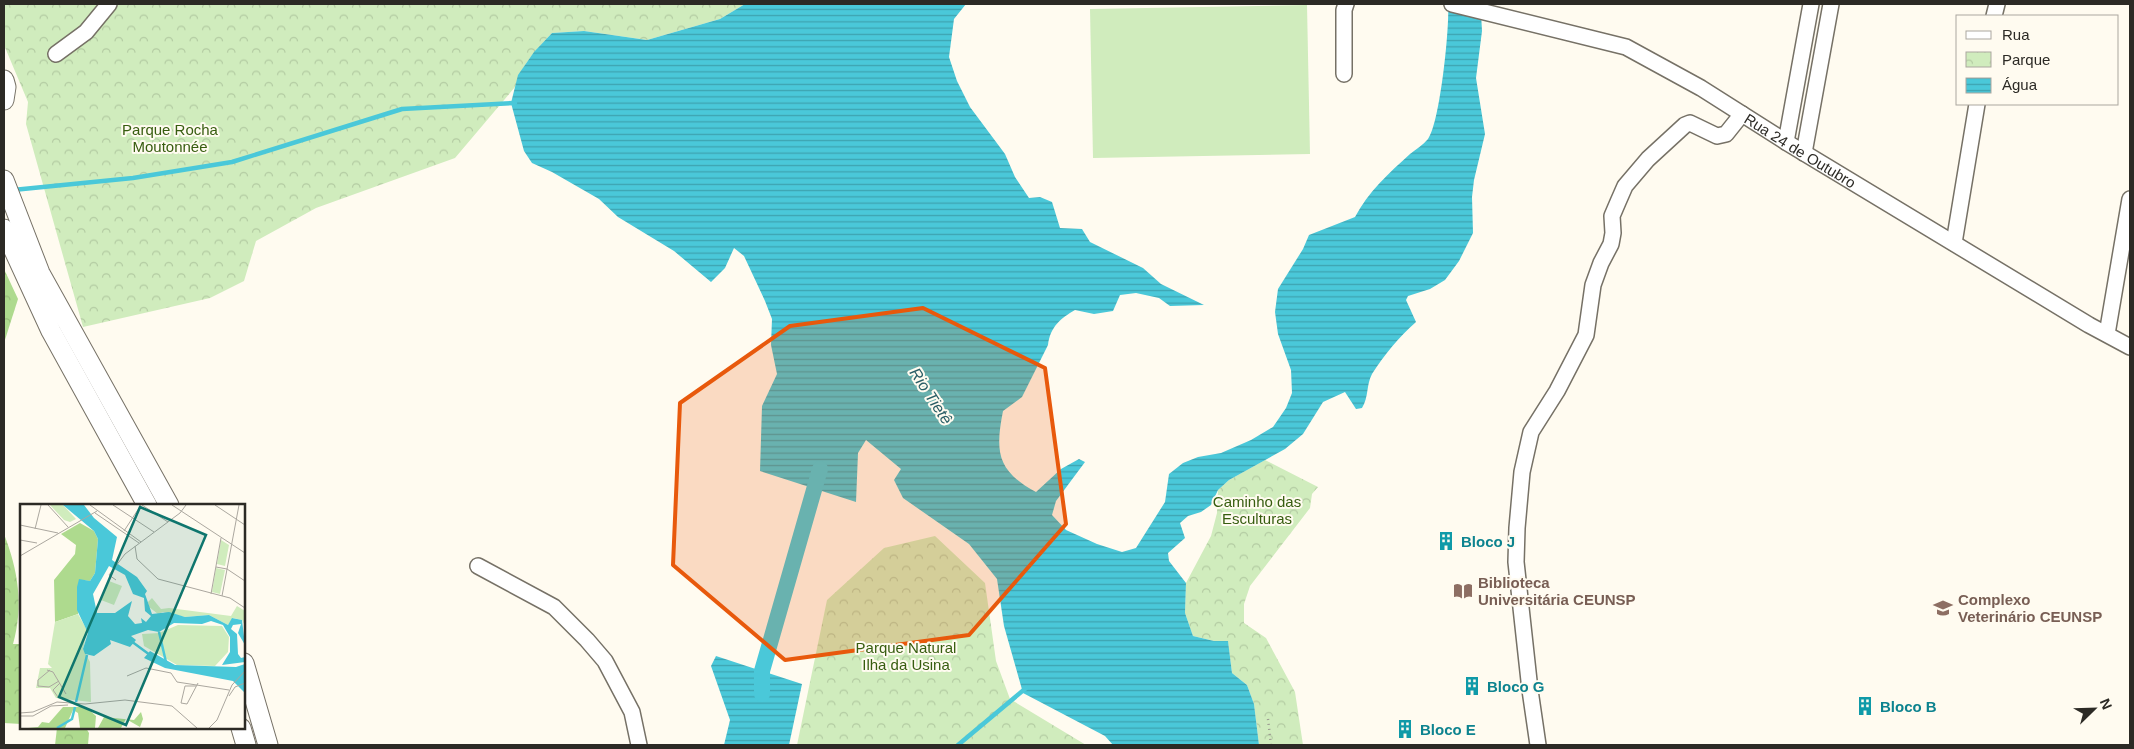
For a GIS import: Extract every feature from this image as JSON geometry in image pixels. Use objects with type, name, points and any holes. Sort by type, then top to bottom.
[{"type":"main road","points":[[4,80],[6,87],[4,99]]},
{"type":"main road","points":[[4,180],[40,273],[168,504]]},
{"type":"main road","points":[[4,229],[50,331],[145,504]]},
{"type":"main road","points":[[245,666],[268,745]]},
{"type":"main road","points":[[241,729],[246,745]]},
{"type":"street","points":[[56,54],[86,32],[109,4]]},
{"type":"street","points":[[1344,74],[1344,10],[1346,4]]},
{"type":"street","name":"Rua 24 de Outubro","points":[[1452,4],[1626,47],[1701,88],[1804,153],[2130,348]]},
{"type":"street","points":[[1786,142],[1812,4]]},
{"type":"street","points":[[1804,153],[1831,4]]},
{"type":"street","points":[[1954,243],[1977,105]]},
{"type":"street","points":[[1538,745],[1516,562],[1522,472],[1531,432],[1566,375],[1586,335],[1593,285],[1601,263],[1611,244],[1613,233],[1612,216],[1625,186],[1648,159],[1660,150],[1684,125],[1690,123],[1717,136],[1726,134],[1742,114]]},
{"type":"street","points":[[2107,334],[2130,199]]},
{"type":"street","points":[[478,566],[554,607],[587,640],[605,661],[632,712],[638,745]]},
{"type":"path","points":[[1268,719],[1271,745]]},
{"type":"highlighted area","points":[[923,308],[1045,368],[1066,524],[969,635],[785,660],[673,565],[680,403],[790,326]]},
{"type":"green space","name":"Parque Rocha Moutonnée","points":[[4,4],[745,4],[720,19],[647,40],[584,31],[552,33],[525,64],[515,87],[455,158],[316,208],[256,241],[244,281],[210,298],[83,327],[26,124],[28,102],[4,45]]},
{"type":"green space","points":[[1307,5],[1310,154],[1093,158],[1090,9]]},
{"type":"green space","points":[[4,269],[18,299],[4,343]]},
{"type":"green space","name":"Caminho das Esculturas","points":[[1265,460],[1318,487],[1312,494],[1310,508],[1250,586],[1244,604],[1244,623],[1266,638],[1295,692],[1303,745],[1259,745],[1254,704],[1247,685],[1232,673],[1228,642],[1193,636],[1185,613],[1186,583],[1211,536],[1217,513],[1218,490],[1229,480]]},
{"type":"green space","points":[[4,534],[13,561],[18,588],[18,616],[13,644],[20,644],[20,724],[4,723]]},
{"type":"green space","name":"Parque Natural Ilha da Usina","points":[[935,536],[985,583],[996,661],[1010,699],[1086,745],[797,745],[827,600],[884,548]]},
{"type":"green space","points":[[57,729],[87,729],[89,733],[88,745],[55,745]]},
{"type":"water","name":"Rio Tietê","points":[[745,4],[966,4],[954,19],[949,57],[957,81],[970,107],[1005,154],[1015,177],[1029,198],[1040,197],[1052,202],[1060,228],[1082,229],[1090,242],[1143,268],[1161,284],[1204,305],[1170,306],[1159,298],[1136,293],[1120,295],[1113,311],[1094,314],[1075,310],[1065,316],[1054,328],[1048,345],[1022,397],[1003,411],[999,438],[1002,459],[1006,468],[1023,484],[1036,492],[1061,469],[1079,459],[1085,462],[1056,501],[1052,515],[1066,530],[1097,544],[1122,552],[1136,548],[1165,502],[1169,474],[1183,463],[1198,457],[1221,453],[1251,440],[1273,427],[1286,408],[1292,393],[1291,370],[1278,334],[1275,312],[1278,289],[1303,249],[1309,235],[1355,217],[1366,199],[1380,183],[1428,139],[1440,95],[1446,52],[1448,4],[1483,4],[1481,13],[1482,31],[1476,78],[1485,134],[1474,180],[1472,197],[1473,233],[1459,261],[1445,280],[1430,289],[1408,296],[1406,300],[1416,322],[1392,346],[1372,374],[1366,400],[1362,408],[1356,409],[1345,392],[1323,402],[1303,434],[1285,449],[1229,480],[1218,490],[1211,505],[1201,512],[1188,516],[1180,523],[1185,538],[1168,553],[1169,561],[1186,583],[1185,613],[1193,636],[1214,641],[1228,641],[1232,673],[1247,685],[1254,704],[1259,745],[1113,745],[1105,736],[1023,693],[1004,626],[997,579],[969,544],[903,498],[894,480],[901,469],[866,440],[858,453],[856,502],[760,471],[762,406],[777,374],[771,345],[772,319],[744,256],[734,248],[725,268],[711,282],[674,251],[618,217],[599,199],[552,172],[532,163],[524,151],[511,103],[518,75],[534,52],[552,33],[584,31],[647,40],[720,19]]},
{"type":"water","points":[[716,656],[802,684],[789,745],[724,745],[730,720],[711,666]]},
{"type":"waterway","points":[[13,190],[133,178],[232,162],[402,109],[515,103]]},
{"type":"waterway","points":[[762,694],[762,671],[820,469]]},
{"type":"waterway","points":[[958,745],[1026,688]]},
{"type":"place","name":"Bloco J","points":[[1446,541]]},
{"type":"place","name":"Biblioteca Universitária CEUNSP","points":[[1463,591]]},
{"type":"place","name":"Complexo Veterinário CEUNSP","points":[[1943,608]]},
{"type":"place","name":"Bloco G","points":[[1472,686]]},
{"type":"place","name":"Bloco B","points":[[1865,706]]},
{"type":"place","name":"Bloco E","points":[[1405,729]]}]
